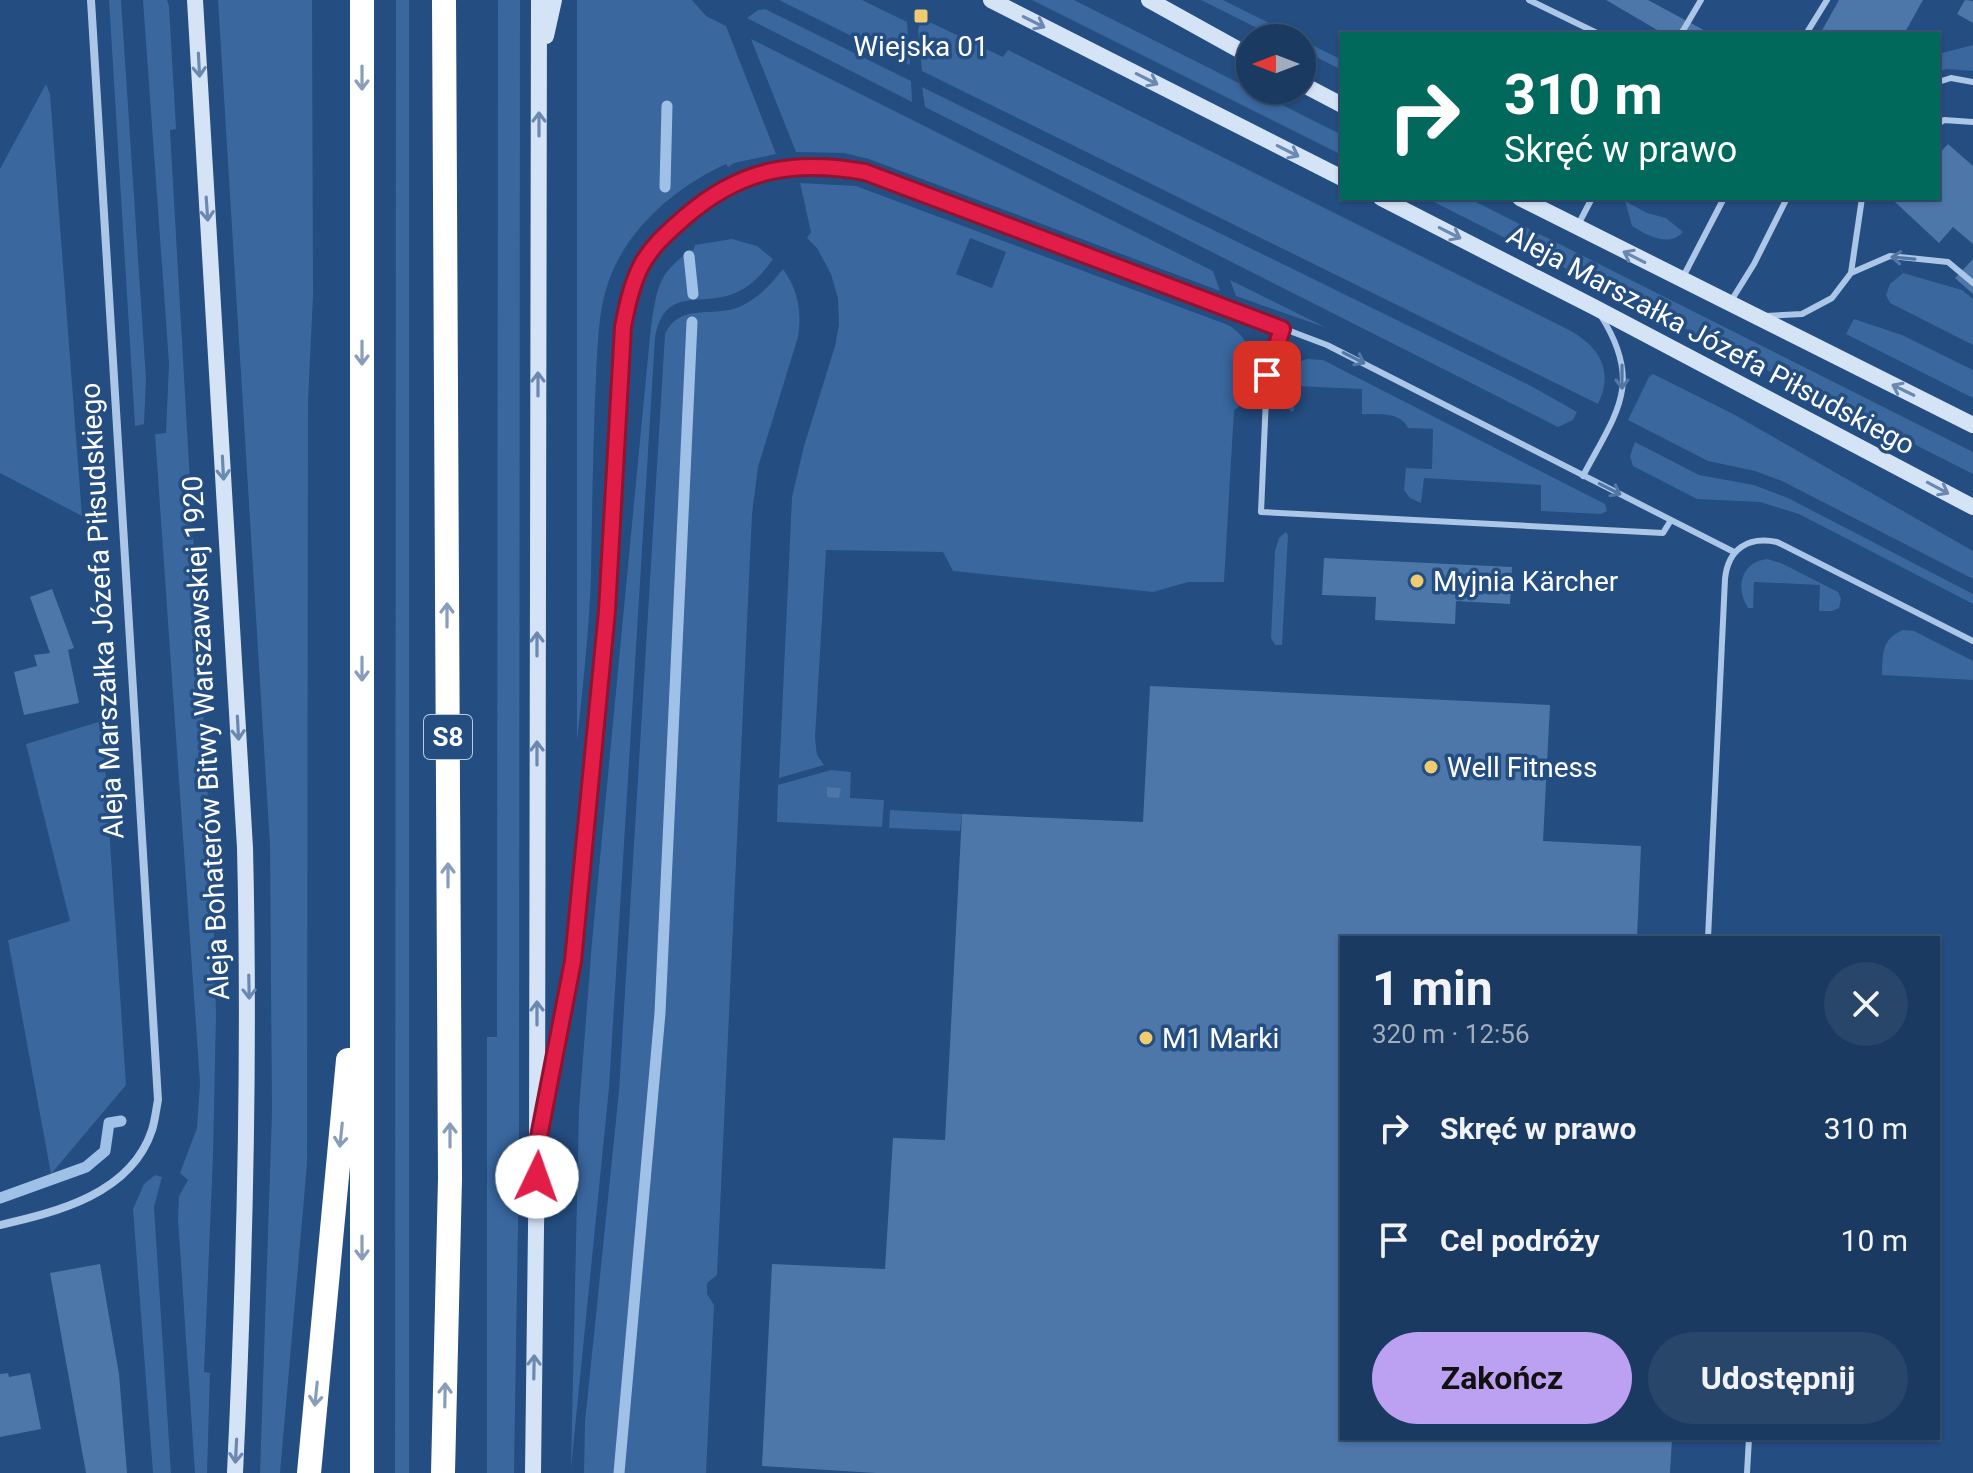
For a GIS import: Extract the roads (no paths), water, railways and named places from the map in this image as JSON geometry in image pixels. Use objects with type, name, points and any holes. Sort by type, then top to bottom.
[{"type":"highway","points":[[362,0],[362,1473]]},
{"type":"highway","name":"S8","points":[[443,1473],[450,1179],[444,0]]},
{"type":"highway","points":[[309,1473],[362,918]]},
{"type":"main road","name":"Aleja Bohaterów Bitwy Warszawskiej 1920","points":[[195,0],[245,848],[249,989],[248,1124],[235,1473]]},
{"type":"main road","points":[[533,1473],[537,1147],[539,0]]},
{"type":"main road","points":[[539,65],[554,0]]},
{"type":"main road","points":[[991,0],[1340,177]]},
{"type":"main road","points":[[1149,0],[1236,48]]},
{"type":"main road","points":[[1316,91],[1340,104]]},
{"type":"main road","name":"Aleja Marszałka Józefa Piłsudskiego","points":[[1385,200],[1973,507]]},
{"type":"main road","name":"Aleja Marszałka Józefa Piłsudskiego","points":[[1524,200],[1973,425]]},
{"type":"street","name":"Aleja Marszałka Józefa Piłsudskiego","points":[[0,1225],[43,1215],[95,1195],[119,1178],[139,1154],[151,1132],[158,1100],[91,0]]},
{"type":"lane","points":[[1529,0],[1595,32]]},
{"type":"lane","points":[[1682,32],[1701,0]]},
{"type":"lane","points":[[1807,32],[1827,0]]},
{"type":"lane","points":[[1940,81],[1951,78],[1973,82]]},
{"type":"lane","points":[[1940,123],[1944,120],[1973,122]]},
{"type":"lane","points":[[537,1147],[573,961],[607,611],[623,327],[630,293],[641,265],[658,242],[701,203],[728,185],[784,169],[838,167],[898,183],[1327,345],[1734,552]]},
{"type":"lane","points":[[1577,228],[1591,200]]},
{"type":"lane","points":[[1681,280],[1723,200]]},
{"type":"lane","points":[[1729,304],[1754,264],[1786,200]]},
{"type":"lane","points":[[1754,317],[1802,314],[1832,298],[1851,273],[1862,200]]},
{"type":"lane","points":[[1851,273],[1890,256],[1948,262],[1973,283]]},
{"type":"lane","points":[[1583,476],[1612,421],[1623,389],[1621,355],[1615,339],[1594,307]]},
{"type":"lane","points":[[1282,329],[1267,375],[1261,512],[1663,533],[1671,520]]},
{"type":"lane","points":[[1708,936],[1725,579],[1728,560],[1734,552],[1754,540],[1777,542],[1973,641]]},
{"type":"lane","points":[[1747,1473],[1749,1440]]},
{"type":"waterway","points":[[665,187],[667,106]]},
{"type":"waterway","points":[[689,256],[693,294]]},
{"type":"waterway","points":[[619,1473],[660,1013],[692,322]]},
{"type":"waterway","points":[[0,1198],[86,1167],[105,1151],[109,1123],[121,1121]]},
{"type":"place","name":"Wiejska 01","points":[[921,16]]},
{"type":"place","name":"Myjnia Kärcher","points":[[1417,581]]},
{"type":"place","name":"Well Fitness","points":[[1431,767]]},
{"type":"place","name":"M1 Marki","points":[[1146,1038]]}]
